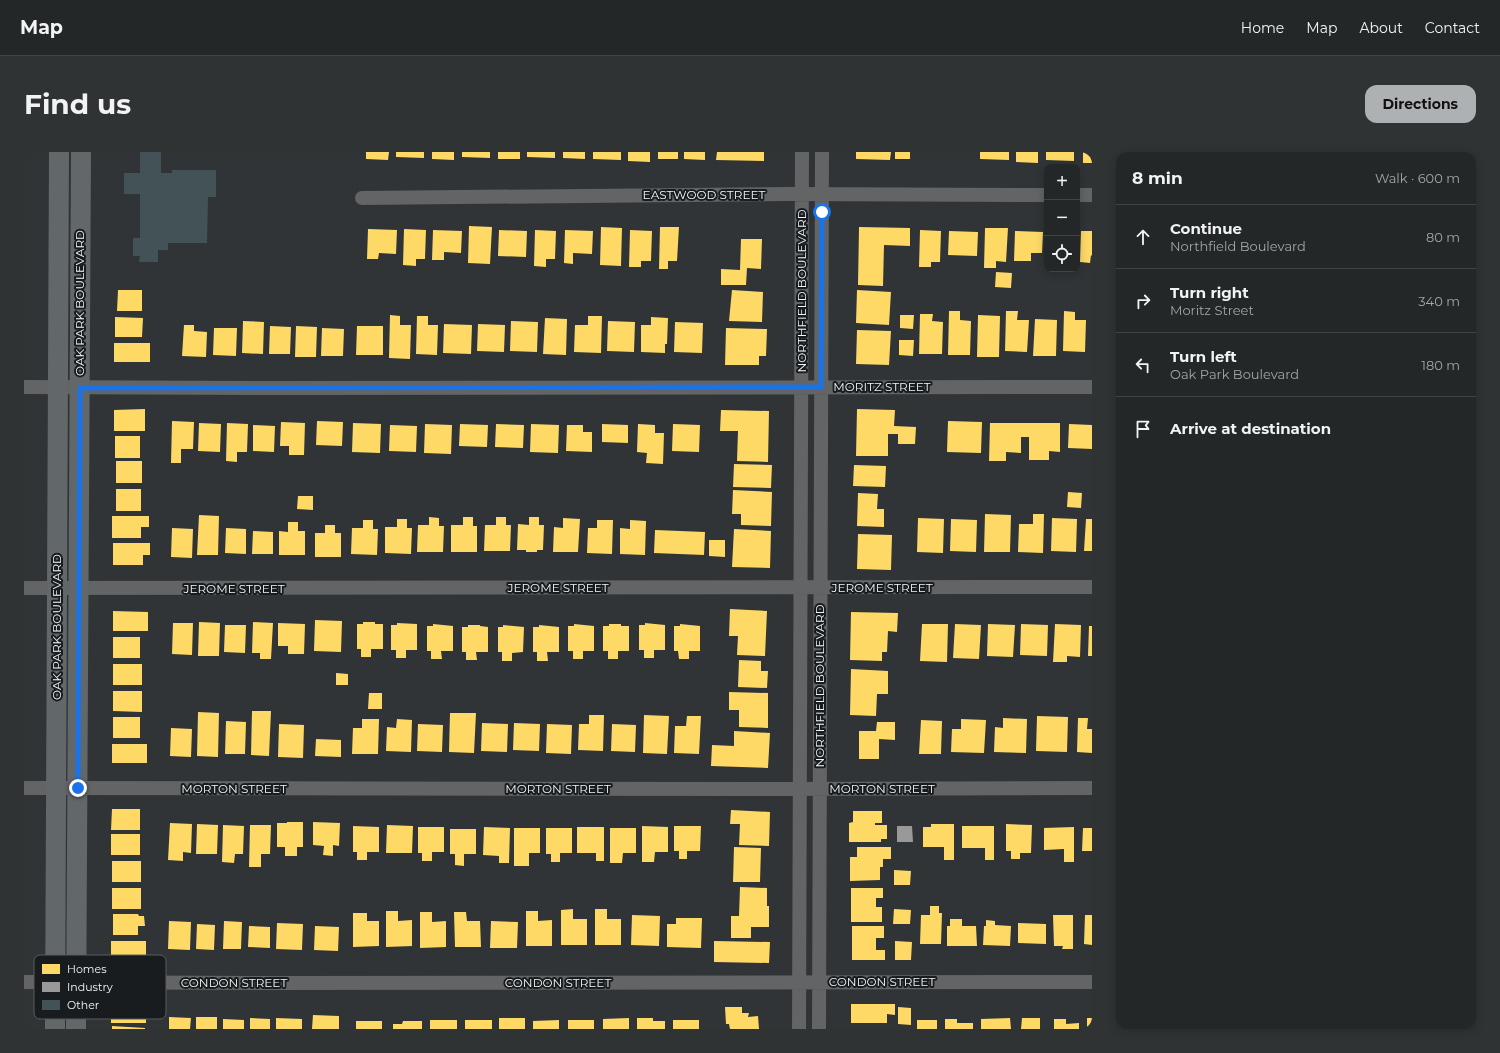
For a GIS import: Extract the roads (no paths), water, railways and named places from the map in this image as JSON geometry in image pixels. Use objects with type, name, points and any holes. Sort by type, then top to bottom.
[{"type":"street","name":"OAK PARK BOULEVARD","points":[[55,955],[59,152]]},
{"type":"street","name":"OAK PARK BOULEVARD","points":[[76,955],[81,152]]},
{"type":"street","name":"NORTHFIELD BOULEVARD","points":[[799,1029],[802,152]]},
{"type":"street","name":"NORTHFIELD BOULEVARD","points":[[819,1029],[822,152]]},
{"type":"street","name":"EASTWOOD STREET","points":[[362,198],[802,194],[1044,195]]},
{"type":"street","points":[[1080,195],[1092,195]]},
{"type":"street","name":"MORITZ STREET","points":[[24,387],[1092,387]]},
{"type":"street","name":"JEROME STREET","points":[[24,588],[1092,587]]},
{"type":"street","name":"MORTON STREET","points":[[24,788],[1092,788]]},
{"type":"street","name":"CONDON STREET","points":[[24,982],[34,982]]},
{"type":"street","name":"CONDON STREET","points":[[166,983],[1092,982]]}]
